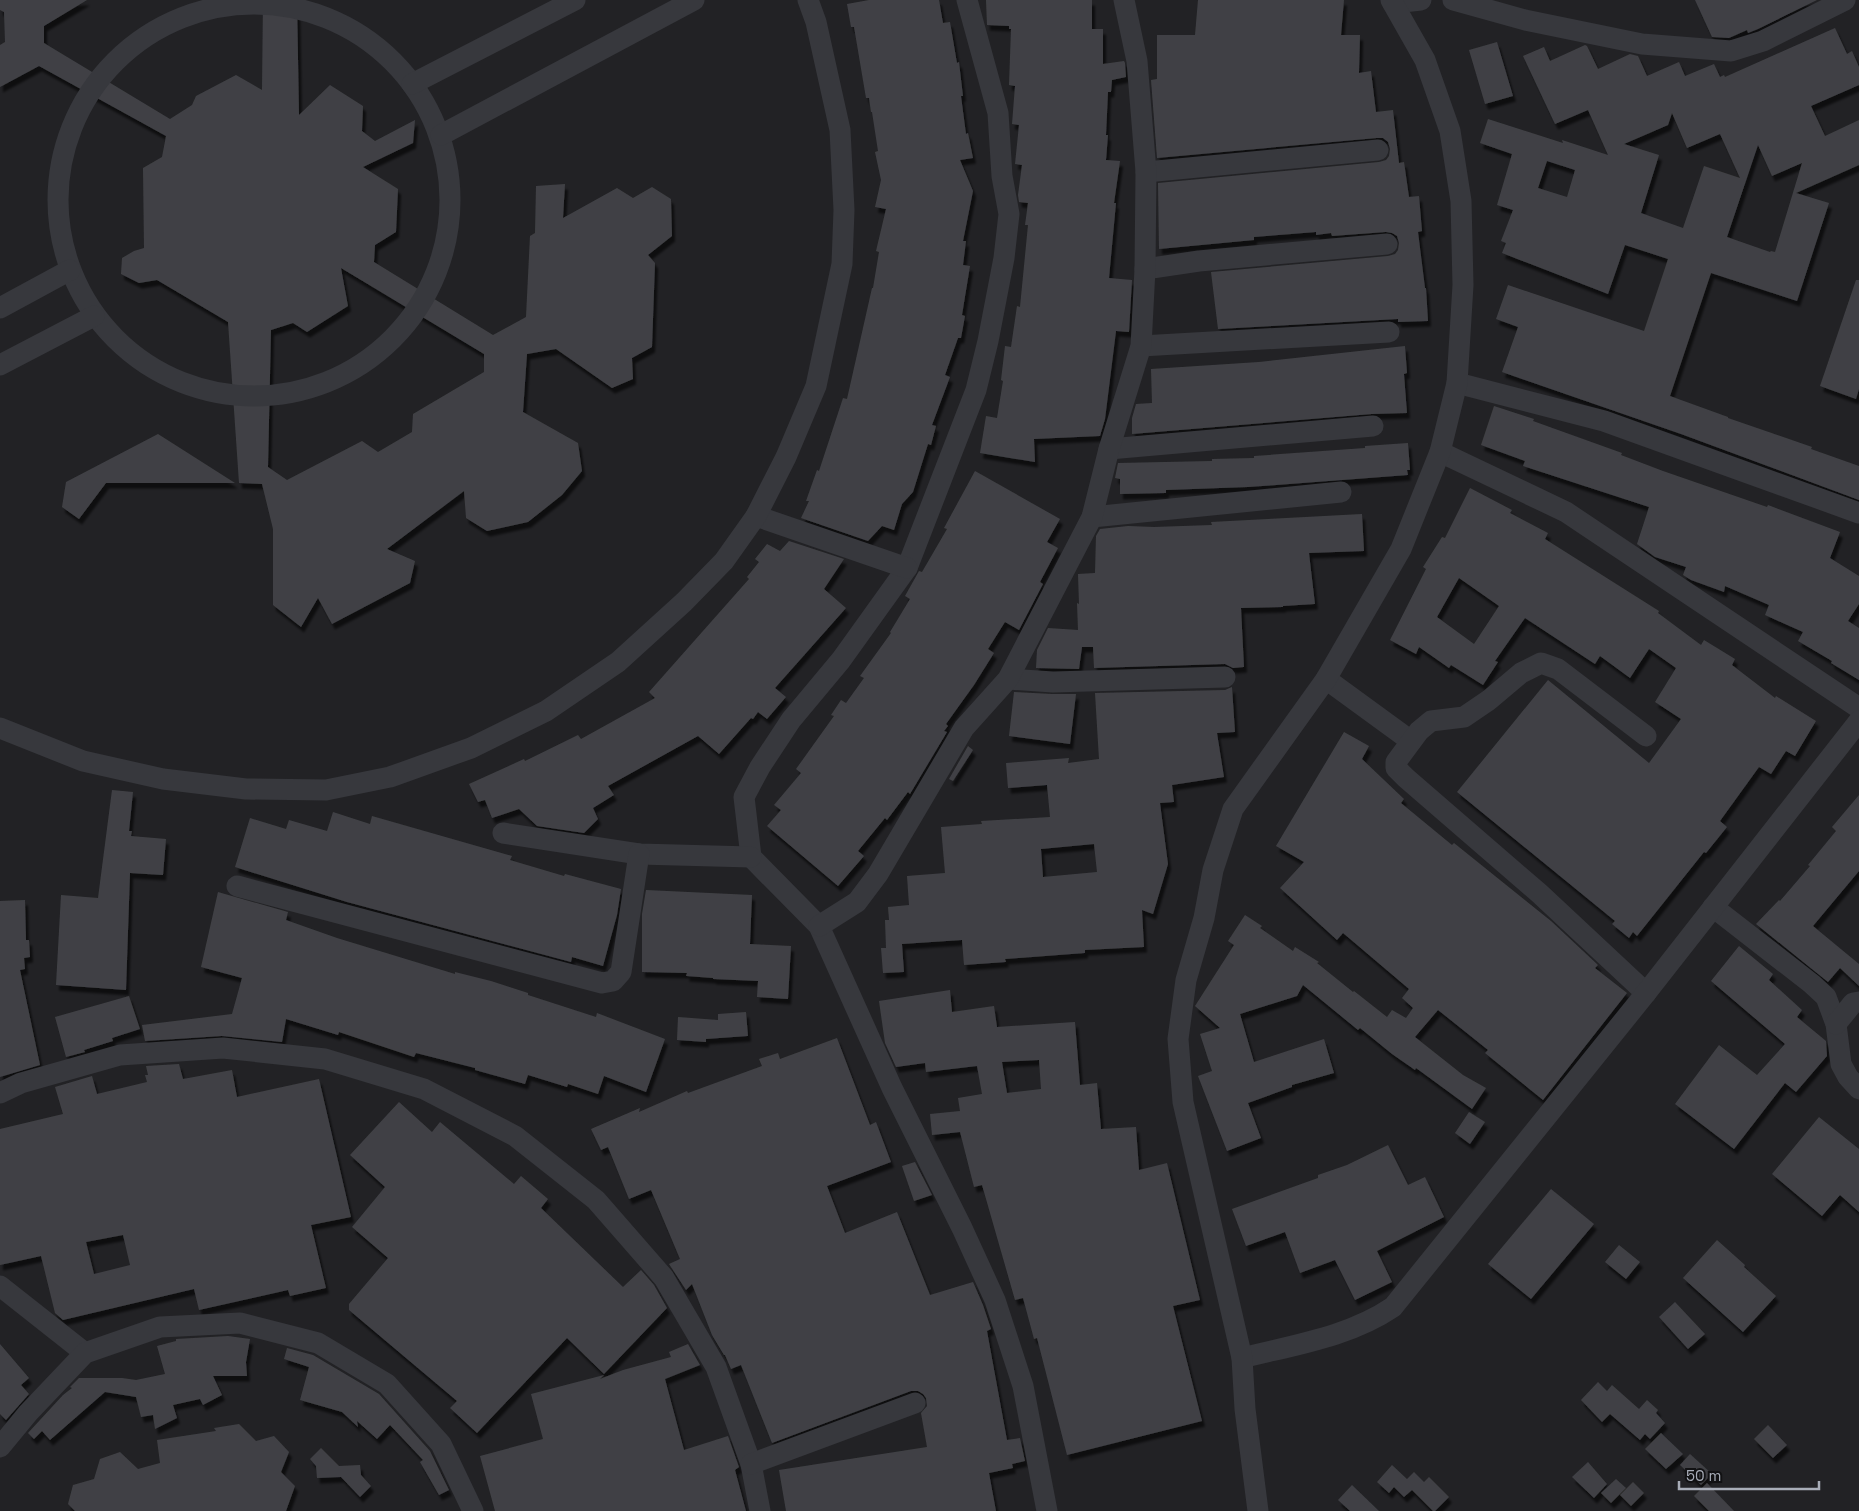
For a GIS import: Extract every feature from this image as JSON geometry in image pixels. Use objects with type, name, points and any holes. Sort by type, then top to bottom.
[{"type":"street","points":[[412,84],[575,0]]},
{"type":"street","points":[[441,135],[694,0]]},
{"type":"street","points":[[0,728],[83,761],[163,779],[246,789],[326,790],[390,777],[471,748],[546,711],[618,662],[684,602],[724,561],[756,516],[786,457],[816,386],[842,264],[844,210],[840,130],[816,22],[808,0]]},
{"type":"street","points":[[968,0],[998,113],[1002,176],[1009,214],[1005,249],[988,341],[976,390],[907,568],[841,660],[791,720],[744,797],[751,857],[819,926],[892,1088],[962,1228],[995,1300],[1023,1386],[1047,1511]]},
{"type":"street","points":[[819,926],[857,902],[878,874],[964,728],[1008,679],[1092,516],[1109,449],[1141,346],[1145,270],[1146,172],[1137,62],[1124,0]]},
{"type":"street","points":[[1258,1511],[1245,1409],[1242,1358],[1183,1102],[1178,1039],[1186,980],[1204,918],[1213,870],[1233,809],[1326,679],[1401,549],[1440,452],[1457,383],[1463,285],[1461,201],[1450,132],[1425,60],[1392,1],[1421,0]]},
{"type":"street","points":[[1453,0],[1525,20],[1642,44],[1731,51],[1763,40],[1845,0]]},
{"type":"street","points":[[243,3],[275,5],[329,18],[368,39],[393,61],[412,84],[441,135],[448,167],[449,228],[437,272],[418,311],[385,345],[340,377],[281,396],[246,396],[205,390],[138,361],[94,316],[70,270],[58,221],[59,175],[68,138],[84,101],[108,69],[131,46],[159,28],[181,18],[215,8],[243,3]]},
{"type":"street","points":[[1146,172],[1378,150]]},
{"type":"street","points":[[1145,270],[1199,261],[1387,244]]},
{"type":"street","points":[[0,308],[70,270]]},
{"type":"street","points":[[0,365],[94,316]]},
{"type":"street","points":[[1141,346],[1389,332]]},
{"type":"street","points":[[1457,383],[1604,421],[1859,513]]},
{"type":"street","points":[[1109,449],[1373,426]]},
{"type":"street","points":[[1440,452],[1566,512],[1859,708]]},
{"type":"street","points":[[1092,516],[1341,492]]},
{"type":"street","points":[[756,516],[907,568]]},
{"type":"street","points":[[1646,736],[1558,669],[1541,663],[1521,672],[1488,700],[1464,717],[1431,721],[1419,731],[1396,762],[1396,768],[1539,893],[1646,993]]},
{"type":"street","points":[[1008,679],[1053,682],[1225,677]]},
{"type":"street","points":[[1326,679],[1411,741]]},
{"type":"street","points":[[1242,1358],[1352,1328],[1377,1318],[1393,1307],[1646,993],[1859,721]]},
{"type":"street","points":[[503,833],[639,854],[751,857]]},
{"type":"street","points":[[237,886],[602,983],[612,981],[621,972],[639,854]]},
{"type":"street","points":[[1713,907],[1826,997],[1836,1024],[1841,1064],[1848,1077],[1859,1089]]},
{"type":"street","points":[[1836,1024],[1857,1004]]},
{"type":"street","points":[[0,1093],[21,1083],[120,1055],[223,1048],[325,1059],[424,1088],[515,1136],[596,1200],[664,1278],[716,1367],[751,1464],[760,1511]]},
{"type":"street","points":[[0,1286],[85,1353]]},
{"type":"street","points":[[0,1447],[85,1353],[160,1327],[240,1323],[318,1343],[387,1384],[441,1444],[473,1511]]},
{"type":"street","points":[[751,1464],[915,1403]]},
{"type":"shaded area","points":[[0,0],[1859,0],[1859,1511],[0,1511]]},
{"type":"building","points":[[0,0],[87,0],[44,26],[44,43],[170,119],[192,105],[196,96],[236,75],[262,90],[263,0],[297,0],[299,115],[330,85],[363,106],[362,131],[375,141],[415,120],[413,143],[363,167],[398,189],[396,232],[375,245],[374,262],[493,335],[526,317],[530,236],[535,233],[536,186],[565,184],[563,218],[617,188],[633,198],[652,187],[671,199],[672,236],[648,255],[655,263],[652,347],[632,358],[633,379],[612,388],[556,349],[527,354],[523,412],[578,443],[582,471],[562,495],[528,522],[487,531],[466,518],[464,491],[387,549],[415,561],[410,583],[332,624],[318,598],[301,627],[273,605],[273,529],[262,484],[239,483],[228,322],[157,280],[139,283],[121,274],[122,258],[144,248],[143,168],[162,157],[166,136],[39,66],[0,87],[0,45],[5,42],[4,12],[0,10]],"holes":[[[341,268],[484,354],[484,372],[413,414],[412,432],[378,452],[362,441],[287,480],[268,467],[271,330],[293,323],[307,332],[348,306]]]},
{"type":"building","points":[[869,0],[939,0],[943,23],[950,22],[957,63],[959,62],[966,134],[968,133],[973,158],[960,160],[973,191],[963,241],[966,241],[963,265],[970,266],[962,315],[965,316],[961,338],[958,338],[945,375],[950,377],[932,425],[936,426],[931,445],[928,444],[913,492],[902,504],[894,530],[882,526],[868,541],[801,518],[809,501],[806,501],[817,470],[819,471],[843,398],[847,399],[873,288],[879,252],[876,251],[886,209],[875,207],[881,180],[875,152],[878,151],[872,112],[869,98],[866,98],[854,27],[851,27],[847,4]]},
{"type":"building","points":[[986,0],[1092,0],[1092,29],[1103,29],[1103,64],[1124,61],[1125,63],[1126,77],[1112,80],[1111,92],[1108,92],[1106,160],[1120,161],[1114,203],[1116,203],[1109,278],[1132,280],[1129,332],[1116,331],[1105,419],[1100,436],[1034,439],[1035,462],[980,453],[986,416],[997,418],[1003,381],[1001,380],[1005,346],[1011,347],[1017,306],[1020,307],[1028,225],[1025,225],[1028,203],[1019,202],[1018,195],[1022,165],[1015,164],[1019,125],[1012,124],[1015,86],[1009,85],[1011,29],[1009,29],[1009,26],[987,25]]},
{"type":"building","points":[[1198,0],[1344,0],[1341,35],[1360,35],[1359,73],[1371,71],[1376,112],[1393,110],[1399,163],[1404,162],[1409,197],[1419,196],[1422,231],[1418,232],[1426,288],[1428,321],[1398,322],[1398,319],[1218,329],[1211,272],[1388,256],[1395,254],[1398,250],[1397,236],[1392,233],[1332,236],[1331,233],[1316,235],[1316,232],[1254,237],[1254,240],[1159,249],[1158,183],[1379,162],[1386,160],[1389,156],[1388,142],[1383,138],[1377,138],[1157,158],[1151,80],[1157,79],[1157,35],[1195,35]]},
{"type":"building","points":[[1695,0],[1817,0],[1758,29],[1748,33],[1747,30],[1729,38],[1712,37]]},
{"type":"building","points":[[1835,28],[1847,54],[1852,51],[1859,67],[1859,85],[1811,106],[1825,136],[1859,120],[1859,165],[1796,193],[1829,203],[1797,301],[1711,273],[1670,396],[1859,466],[1859,500],[1681,434],[1502,372],[1518,327],[1496,319],[1508,285],[1644,331],[1668,259],[1625,245],[1608,294],[1502,253],[1506,243],[1501,241],[1513,210],[1497,205],[1512,154],[1480,143],[1488,119],[1608,155],[1588,110],[1555,124],[1523,56],[1544,47],[1550,61],[1585,45],[1598,69],[1630,54],[1638,56],[1647,76],[1679,62],[1685,76],[1714,64],[1720,77],[1724,75],[1725,77]],"holes":[[[1672,113],[1687,148],[1720,134],[1740,178],[1704,166],[1683,228],[1641,213],[1659,155],[1624,144],[1668,125]],[[1758,145],[1772,176],[1802,163],[1775,252],[1727,237]],[[1547,161],[1575,170],[1567,197],[1538,188]]]},
{"type":"building","points":[[1497,42],[1513,96],[1485,104],[1469,50]]},
{"type":"building","points":[[1856,280],[1859,280],[1859,389],[1856,399],[1820,386]]},
{"type":"building","points":[[1405,346],[1407,373],[1404,374],[1407,413],[1372,414],[1132,434],[1132,418],[1136,404],[1152,403],[1151,369],[1259,362]]},
{"type":"building","points":[[1494,406],[1534,419],[1533,421],[1622,453],[1621,455],[1663,471],[1767,507],[1768,505],[1840,532],[1830,558],[1859,576],[1859,604],[1848,621],[1859,628],[1859,680],[1798,641],[1803,632],[1765,615],[1769,605],[1725,586],[1724,592],[1691,580],[1683,575],[1686,567],[1655,557],[1637,544],[1649,507],[1523,466],[1525,461],[1481,445]]},
{"type":"building","points":[[158,434],[235,483],[106,483],[79,519],[62,507],[66,482]]},
{"type":"building","points":[[1408,443],[1410,470],[1407,470],[1408,475],[1248,487],[1166,490],[1166,493],[1120,494],[1120,479],[1115,478],[1118,463],[1212,461],[1212,459],[1254,458],[1254,456]]},
{"type":"building","points":[[975,471],[1060,519],[1047,542],[1058,548],[1040,582],[1043,584],[1019,630],[1005,622],[988,649],[994,653],[946,724],[948,726],[944,731],[947,732],[910,794],[908,792],[887,820],[885,818],[858,851],[864,856],[838,886],[767,826],[781,810],[774,805],[801,773],[796,769],[834,716],[831,715],[841,700],[846,703],[864,678],[860,676],[891,633],[910,599],[905,596],[919,571],[922,572],[947,529],[944,528]]},
{"type":"building","points":[[1470,488],[1512,510],[1510,513],[1548,533],[1545,539],[1659,611],[1658,613],[1701,645],[1704,640],[1735,659],[1732,665],[1775,698],[1776,696],[1816,721],[1795,756],[1786,751],[1771,774],[1759,767],[1720,821],[1727,827],[1706,853],[1704,852],[1637,936],[1633,932],[1629,938],[1612,924],[1615,921],[1457,792],[1548,680],[1649,763],[1681,719],[1655,702],[1676,668],[1649,649],[1630,678],[1600,656],[1595,664],[1525,618],[1495,661],[1498,662],[1483,685],[1451,665],[1449,668],[1419,647],[1416,654],[1390,640],[1426,569],[1423,567],[1442,537],[1445,538]],"holes":[[[1459,578],[1499,606],[1474,644],[1437,617]]]},
{"type":"building","points":[[1362,514],[1364,551],[1309,553],[1315,604],[1241,608],[1244,667],[1233,668],[1225,664],[1094,668],[1093,647],[1082,647],[1079,669],[1036,668],[1037,650],[1048,628],[1078,630],[1078,574],[1095,573],[1096,536],[1100,529],[1128,526],[1212,525],[1211,522]]},
{"type":"building","points":[[789,541],[844,559],[824,589],[846,608],[775,688],[786,697],[767,719],[758,712],[719,754],[698,736],[608,786],[614,795],[593,808],[598,819],[584,833],[537,826],[519,809],[492,818],[485,800],[478,802],[469,784],[524,759],[525,761],[578,735],[581,739],[655,698],[649,692],[749,579],[747,577],[759,562],[755,559],[767,544],[780,551]]},
{"type":"building","points":[[1232,687],[1235,732],[1217,733],[1224,777],[1172,785],[1174,802],[1160,803],[1168,864],[1153,914],[1142,910],[1144,947],[1085,950],[1085,953],[1005,959],[1006,962],[964,965],[962,940],[902,944],[904,972],[883,973],[881,948],[886,948],[885,920],[889,920],[888,907],[909,905],[907,876],[945,873],[941,827],[982,824],[981,821],[1050,817],[1047,785],[1008,788],[1006,763],[1069,758],[1068,763],[1099,759],[1095,693],[1225,690]],"holes":[[[1094,844],[1097,872],[1043,877],[1041,849]]]},
{"type":"building","points":[[1014,692],[1076,694],[1070,744],[1009,736]]},
{"type":"building","points":[[1344,732],[1369,746],[1362,759],[1404,799],[1401,803],[1551,921],[1598,965],[1595,968],[1627,993],[1543,1100],[1485,1053],[1488,1050],[1438,1010],[1415,1037],[1463,1075],[1486,1088],[1472,1109],[1416,1068],[1415,1070],[1392,1054],[1360,1028],[1358,1030],[1303,985],[1297,996],[1240,1014],[1254,1062],[1324,1039],[1334,1073],[1292,1085],[1292,1087],[1248,1103],[1261,1138],[1227,1151],[1198,1076],[1212,1071],[1200,1034],[1220,1028],[1195,1006],[1234,945],[1228,941],[1245,915],[1293,951],[1295,947],[1319,962],[1317,963],[1387,1017],[1392,1010],[1406,1018],[1413,1008],[1402,998],[1409,989],[1343,933],[1337,940],[1280,888],[1304,862],[1276,846]]},
{"type":"building","points":[[968,746],[973,750],[953,781],[949,779]]},
{"type":"building","points":[[112,790],[133,792],[129,831],[132,831],[131,836],[166,839],[163,875],[130,873],[126,990],[56,985],[61,895],[98,898]]},
{"type":"building","points":[[1859,795],[1859,871],[1813,926],[1859,964],[1859,986],[1840,968],[1828,982],[1756,924],[1780,901],[1810,866],[1808,865],[1836,831],[1832,827]]},
{"type":"building","points":[[333,812],[370,824],[372,816],[512,856],[510,860],[564,876],[565,874],[621,889],[617,915],[603,966],[572,957],[571,962],[347,902],[235,867],[250,818],[286,829],[289,820],[327,831]]},
{"type":"building","points":[[646,890],[752,895],[750,944],[791,946],[788,999],[757,997],[758,981],[686,976],[687,973],[642,972],[642,914]]},
{"type":"building","points":[[218,892],[288,912],[286,920],[337,938],[455,974],[455,972],[491,981],[596,1017],[597,1013],[665,1039],[646,1092],[604,1076],[598,1094],[568,1084],[567,1087],[528,1075],[525,1084],[475,1070],[475,1068],[416,1053],[414,1057],[339,1032],[338,1035],[286,1019],[282,1042],[222,1036],[145,1041],[142,1025],[232,1014],[242,978],[201,967]]},
{"type":"building","points":[[25,900],[26,940],[29,940],[30,957],[24,958],[25,969],[20,970],[40,1065],[0,1077],[0,901]]},
{"type":"building","points":[[1739,946],[1773,974],[1769,980],[1802,1010],[1797,1017],[1826,1041],[1827,1056],[1796,1092],[1785,1083],[1734,1149],[1675,1104],[1719,1045],[1757,1075],[1785,1044],[1711,981]]},
{"type":"building","points":[[950,990],[952,1012],[994,1006],[997,1027],[1075,1022],[1080,1085],[1097,1083],[1101,1129],[1136,1127],[1139,1170],[1167,1163],[1200,1300],[1173,1306],[1202,1421],[1067,1455],[1037,1338],[1034,1339],[1023,1298],[1015,1300],[982,1185],[974,1187],[960,1132],[932,1135],[930,1114],[960,1111],[958,1098],[982,1094],[977,1066],[926,1072],[925,1063],[896,1067],[885,1043],[879,1001]],"holes":[[[1039,1060],[1041,1089],[1007,1093],[1002,1062]]]},
{"type":"building","points":[[129,996],[140,1029],[112,1038],[113,1041],[84,1050],[85,1052],[66,1057],[55,1017]]},
{"type":"building","points":[[746,1012],[748,1036],[706,1039],[706,1042],[677,1040],[678,1017],[718,1020],[718,1014]]},
{"type":"building","points":[[837,1038],[870,1125],[876,1122],[891,1162],[827,1186],[845,1233],[897,1212],[930,1295],[973,1282],[991,1329],[987,1331],[1007,1440],[1020,1438],[1025,1461],[1012,1464],[1013,1468],[989,1473],[996,1511],[786,1511],[779,1470],[927,1447],[921,1413],[927,1406],[926,1398],[918,1391],[911,1391],[772,1443],[741,1365],[731,1369],[725,1355],[712,1335],[692,1284],[686,1290],[669,1264],[680,1259],[651,1190],[629,1199],[608,1147],[601,1150],[591,1129],[640,1108],[639,1112],[687,1091],[688,1093],[762,1066],[759,1059],[778,1053],[780,1059]]},
{"type":"building","points":[[179,1064],[183,1079],[232,1070],[237,1097],[319,1079],[351,1217],[311,1225],[326,1288],[290,1296],[288,1290],[199,1310],[194,1289],[63,1320],[55,1313],[41,1256],[0,1265],[0,1129],[63,1114],[55,1087],[92,1076],[97,1094],[147,1082],[145,1075],[148,1075],[146,1066]],"holes":[[[123,1235],[130,1265],[94,1274],[86,1242]]]},
{"type":"building","points":[[399,1102],[432,1132],[440,1122],[514,1184],[521,1176],[548,1199],[541,1208],[623,1287],[641,1270],[654,1285],[667,1308],[604,1374],[567,1338],[477,1433],[450,1408],[457,1401],[349,1310],[349,1304],[388,1258],[352,1227],[385,1187],[350,1155]]},
{"type":"building","points":[[1469,1112],[1485,1122],[1470,1144],[1455,1133]]},
{"type":"building","points":[[1819,1117],[1859,1149],[1859,1212],[1840,1195],[1822,1216],[1772,1174]]},
{"type":"building","points":[[1388,1145],[1408,1185],[1425,1177],[1444,1217],[1377,1251],[1392,1282],[1355,1300],[1335,1260],[1300,1273],[1285,1232],[1246,1246],[1232,1209],[1318,1178],[1318,1175],[1347,1165]]},
{"type":"building","points":[[915,1162],[932,1195],[914,1201],[902,1166]]},
{"type":"building","points":[[1551,1189],[1594,1224],[1531,1299],[1488,1264]]},
{"type":"building","points":[[1717,1240],[1776,1296],[1743,1332],[1683,1278]]},
{"type":"building","points":[[1619,1245],[1640,1262],[1626,1279],[1605,1262]]},
{"type":"building","points":[[1675,1302],[1705,1334],[1688,1349],[1659,1317]]},
{"type":"building","points":[[228,1336],[250,1339],[246,1362],[247,1376],[213,1376],[222,1395],[203,1405],[200,1399],[173,1405],[177,1418],[155,1429],[153,1415],[141,1417],[136,1397],[105,1392],[50,1440],[42,1431],[34,1439],[28,1433],[63,1395],[72,1388],[70,1387],[79,1378],[122,1378],[136,1380],[165,1374],[157,1346],[176,1341],[176,1339]]},
{"type":"building","points":[[0,1344],[29,1378],[21,1385],[29,1394],[6,1420],[0,1414]]},
{"type":"building","points":[[688,1344],[700,1365],[665,1379],[684,1450],[728,1436],[739,1467],[735,1470],[746,1511],[495,1511],[480,1456],[543,1439],[531,1394],[604,1375],[600,1379],[623,1370],[671,1357],[669,1352]]},
{"type":"building","points":[[287,1348],[313,1355],[379,1394],[430,1451],[449,1490],[439,1495],[420,1462],[423,1460],[390,1425],[377,1439],[357,1421],[358,1427],[342,1412],[300,1400],[309,1367],[284,1359]]},
{"type":"building","points":[[1598,1382],[1607,1391],[1612,1385],[1639,1409],[1647,1400],[1658,1410],[1656,1413],[1665,1423],[1650,1439],[1645,1434],[1640,1440],[1610,1414],[1602,1422],[1581,1400]]},
{"type":"building","points":[[239,1424],[256,1441],[274,1436],[289,1452],[281,1472],[295,1486],[286,1511],[75,1511],[68,1504],[73,1485],[94,1479],[100,1459],[120,1452],[138,1469],[160,1463],[157,1440],[216,1431],[214,1428]]},
{"type":"building","points":[[1768,1425],[1787,1445],[1773,1458],[1754,1439]]},
{"type":"building","points":[[1661,1433],[1683,1454],[1666,1469],[1645,1449]]},
{"type":"building","points":[[321,1448],[339,1466],[360,1465],[361,1475],[371,1486],[360,1497],[341,1477],[317,1478],[316,1466],[310,1459]]},
{"type":"building","points":[[1690,1454],[1712,1474],[1701,1485],[1680,1465]]},
{"type":"building","points":[[1588,1462],[1607,1484],[1594,1498],[1572,1477]]},
{"type":"building","points":[[1392,1465],[1407,1479],[1414,1472],[1424,1482],[1429,1477],[1449,1497],[1433,1511],[1412,1490],[1404,1497],[1394,1487],[1389,1493],[1377,1482]]},
{"type":"building","points":[[1616,1479],[1626,1488],[1611,1503],[1601,1493]]},
{"type":"building","points":[[1633,1482],[1644,1493],[1631,1506],[1620,1495]]},
{"type":"building","points":[[1707,1483],[1734,1511],[1709,1511],[1694,1496]]},
{"type":"building","points":[[1352,1485],[1379,1511],[1350,1511],[1338,1500]]}]
